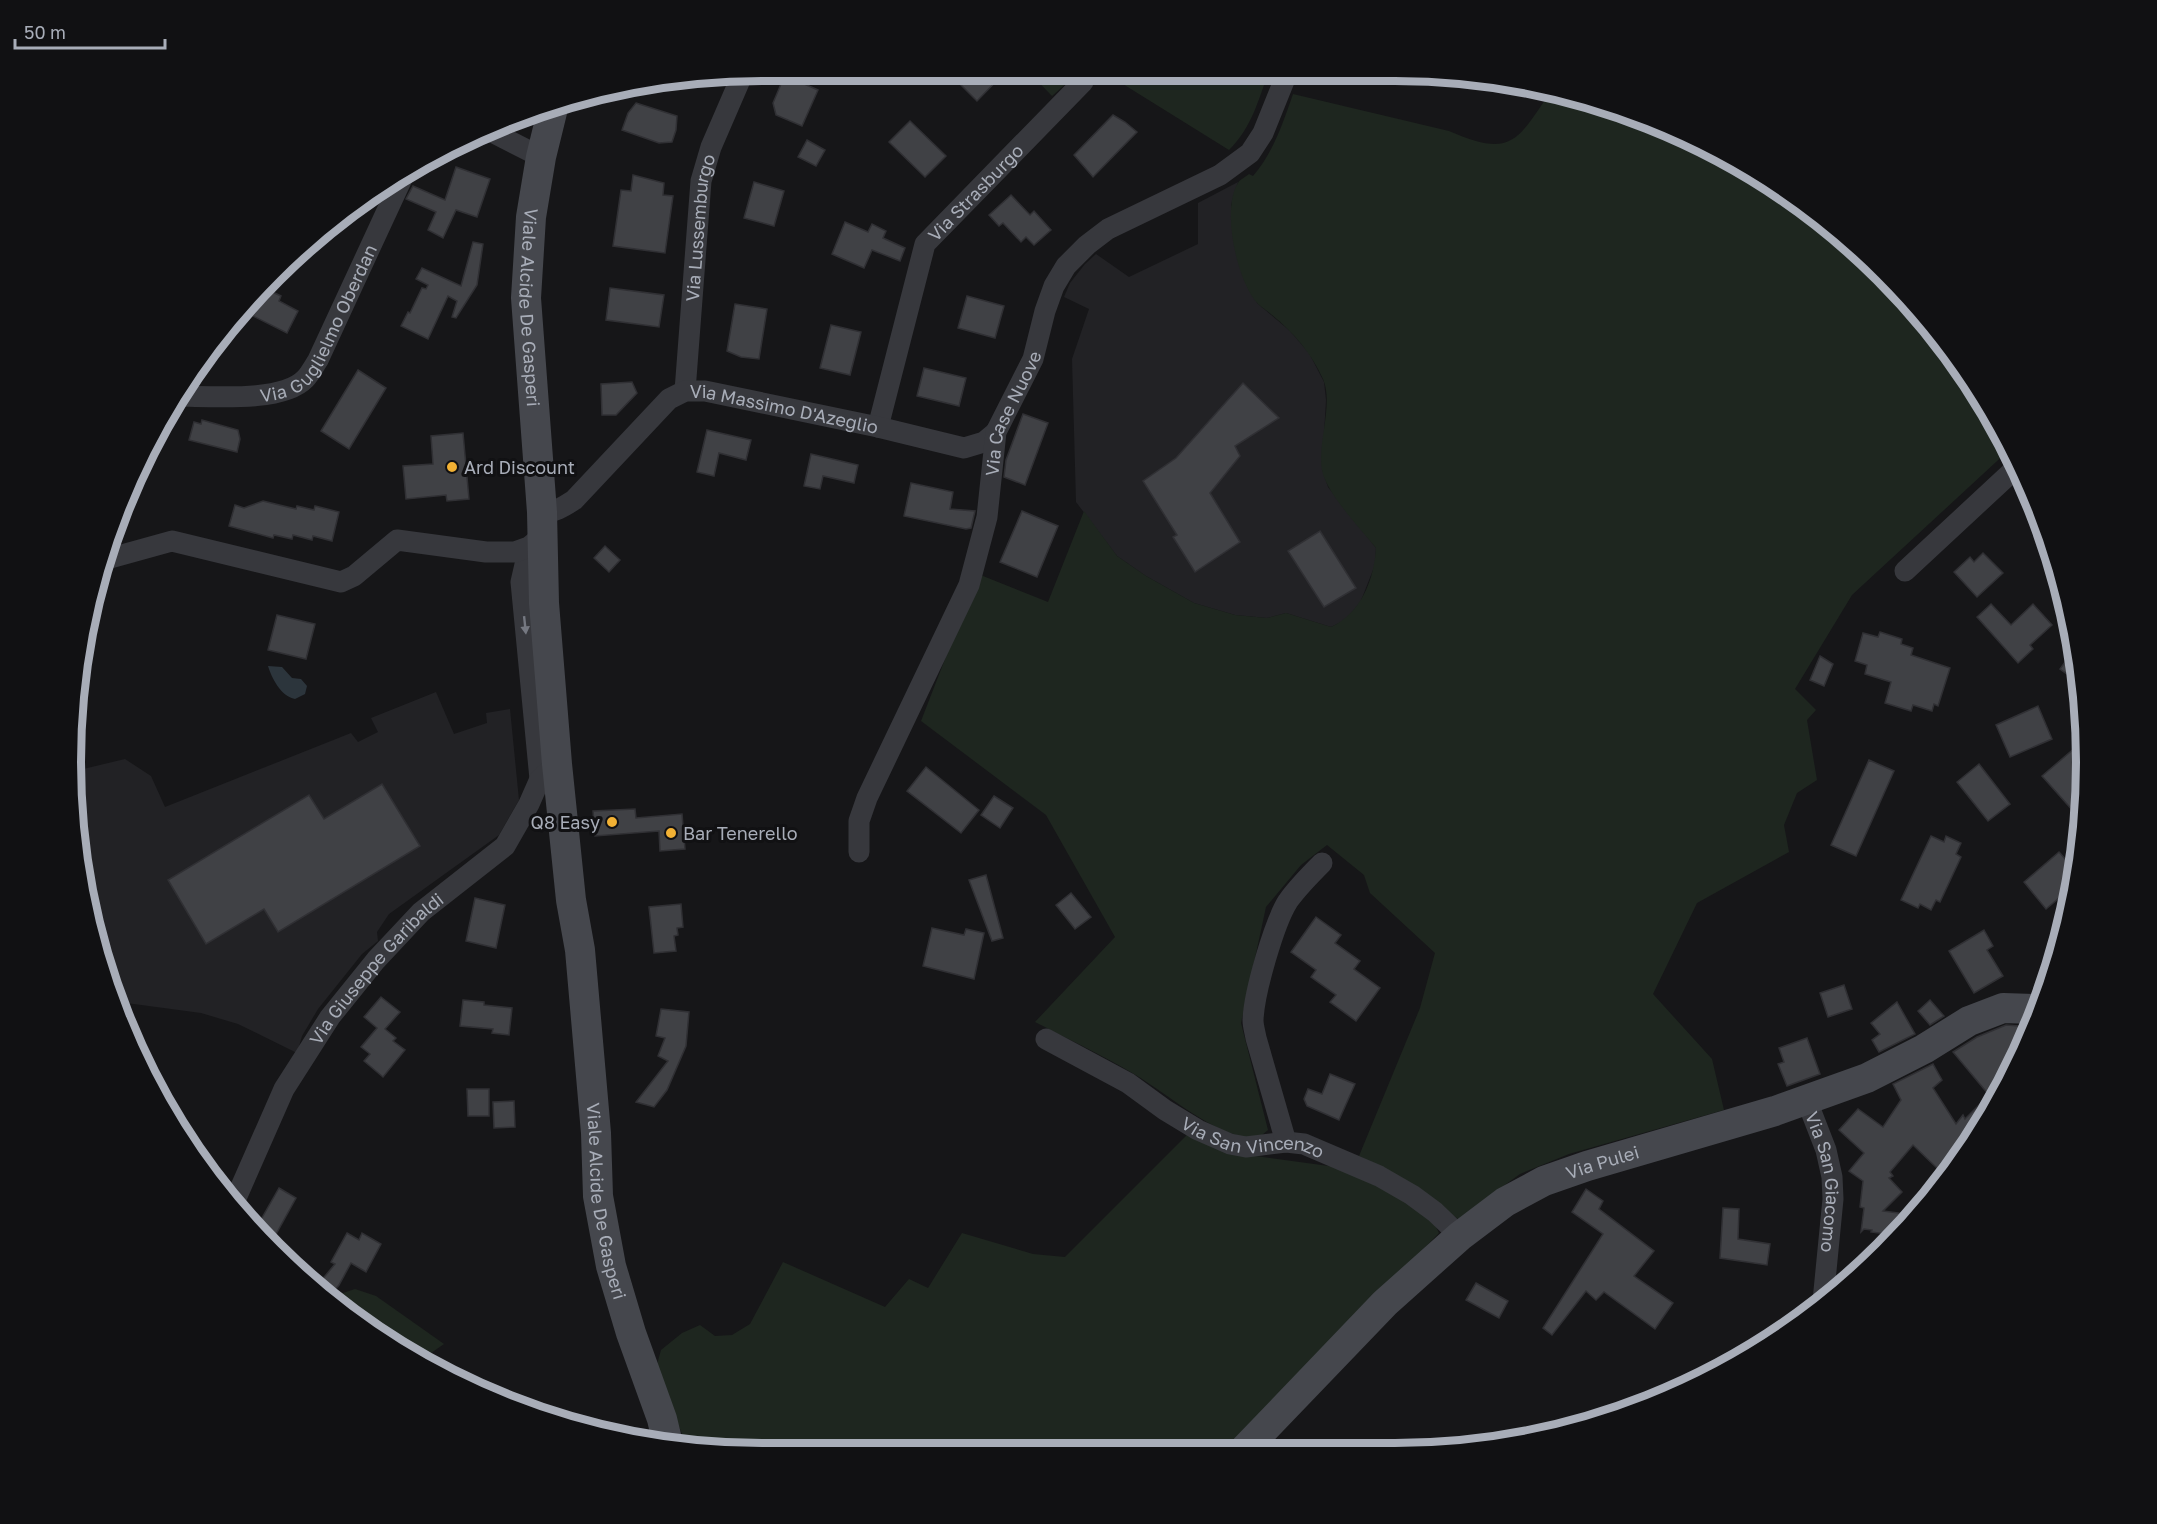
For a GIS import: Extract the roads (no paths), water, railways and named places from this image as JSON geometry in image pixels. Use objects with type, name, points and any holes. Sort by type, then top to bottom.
[{"type":"main road","name":"Viale Alcide De Gasperi","points":[[540,535],[526,298],[531,217],[541,157],[551,114]]},
{"type":"main road","points":[[540,535],[548,772],[580,950]]},
{"type":"main road","points":[[540,535],[556,604],[582,900],[580,950]]},
{"type":"main road","name":"Viale Alcide De Gasperi","points":[[580,950],[596,1133],[598,1196],[611,1266],[666,1436]]},
{"type":"main road","name":"Via Pulei","points":[[1251,1443],[1385,1303],[1460,1236],[1505,1202],[1544,1181],[1587,1166],[1807,1101],[1867,1078],[1924,1049],[1969,1021],[2002,1008],[2029,1009]]},
{"type":"street","name":"Via Case Nuove","points":[[859,852],[859,821],[867,798],[969,585],[987,518],[996,432],[1033,359],[1054,286],[1066,266],[1087,245],[1108,229],[1220,175],[1250,153],[1263,133],[1284,81]]},
{"type":"street","name":"Via Lussemburgo","points":[[685,391],[701,181],[711,147],[739,82]]},
{"type":"street","name":"Via Strasburgo","points":[[878,427],[925,244],[1083,82]]},
{"type":"street","points":[[497,135],[541,157]]},
{"type":"street","name":"Via Guglielmo Oberdan","points":[[188,396],[263,395],[282,392],[304,380],[318,360],[398,187]]},
{"type":"street","name":"Via Massimo D'Azeglio","points":[[112,558],[172,542],[341,582],[354,576],[396,540],[486,552],[515,552],[540,535],[552,512],[574,500],[669,399],[685,391],[705,391],[878,427],[964,448],[984,442],[996,432]]},
{"type":"street","points":[[1905,571],[2011,472]]},
{"type":"street","points":[[548,772],[521,582],[540,535],[554,530],[574,500]]},
{"type":"street","points":[[486,552],[503,562],[521,582]]},
{"type":"street","name":"Via Giuseppe Garibaldi","points":[[237,1195],[284,1089],[330,1017],[376,960],[421,912],[505,846],[548,772]]},
{"type":"street","points":[[1287,1143],[1256,1038],[1253,1022],[1255,1001],[1278,920],[1288,901],[1322,863]]},
{"type":"street","name":"Via San Vincenzo","points":[[1046,1039],[1128,1083],[1198,1130],[1230,1144],[1245,1148],[1287,1143],[1305,1144],[1379,1176],[1412,1195],[1435,1212],[1460,1236]]},
{"type":"street","name":"Via San Giacomo","points":[[1807,1101],[1826,1150],[1832,1177],[1833,1199],[1824,1290]]},
{"type":"place","name":"Ard Discount","points":[[452,467]]},
{"type":"place","name":"Q8 Easy","points":[[612,822]]},
{"type":"place","name":"Bar Tenerello","points":[[671,833]]}]
